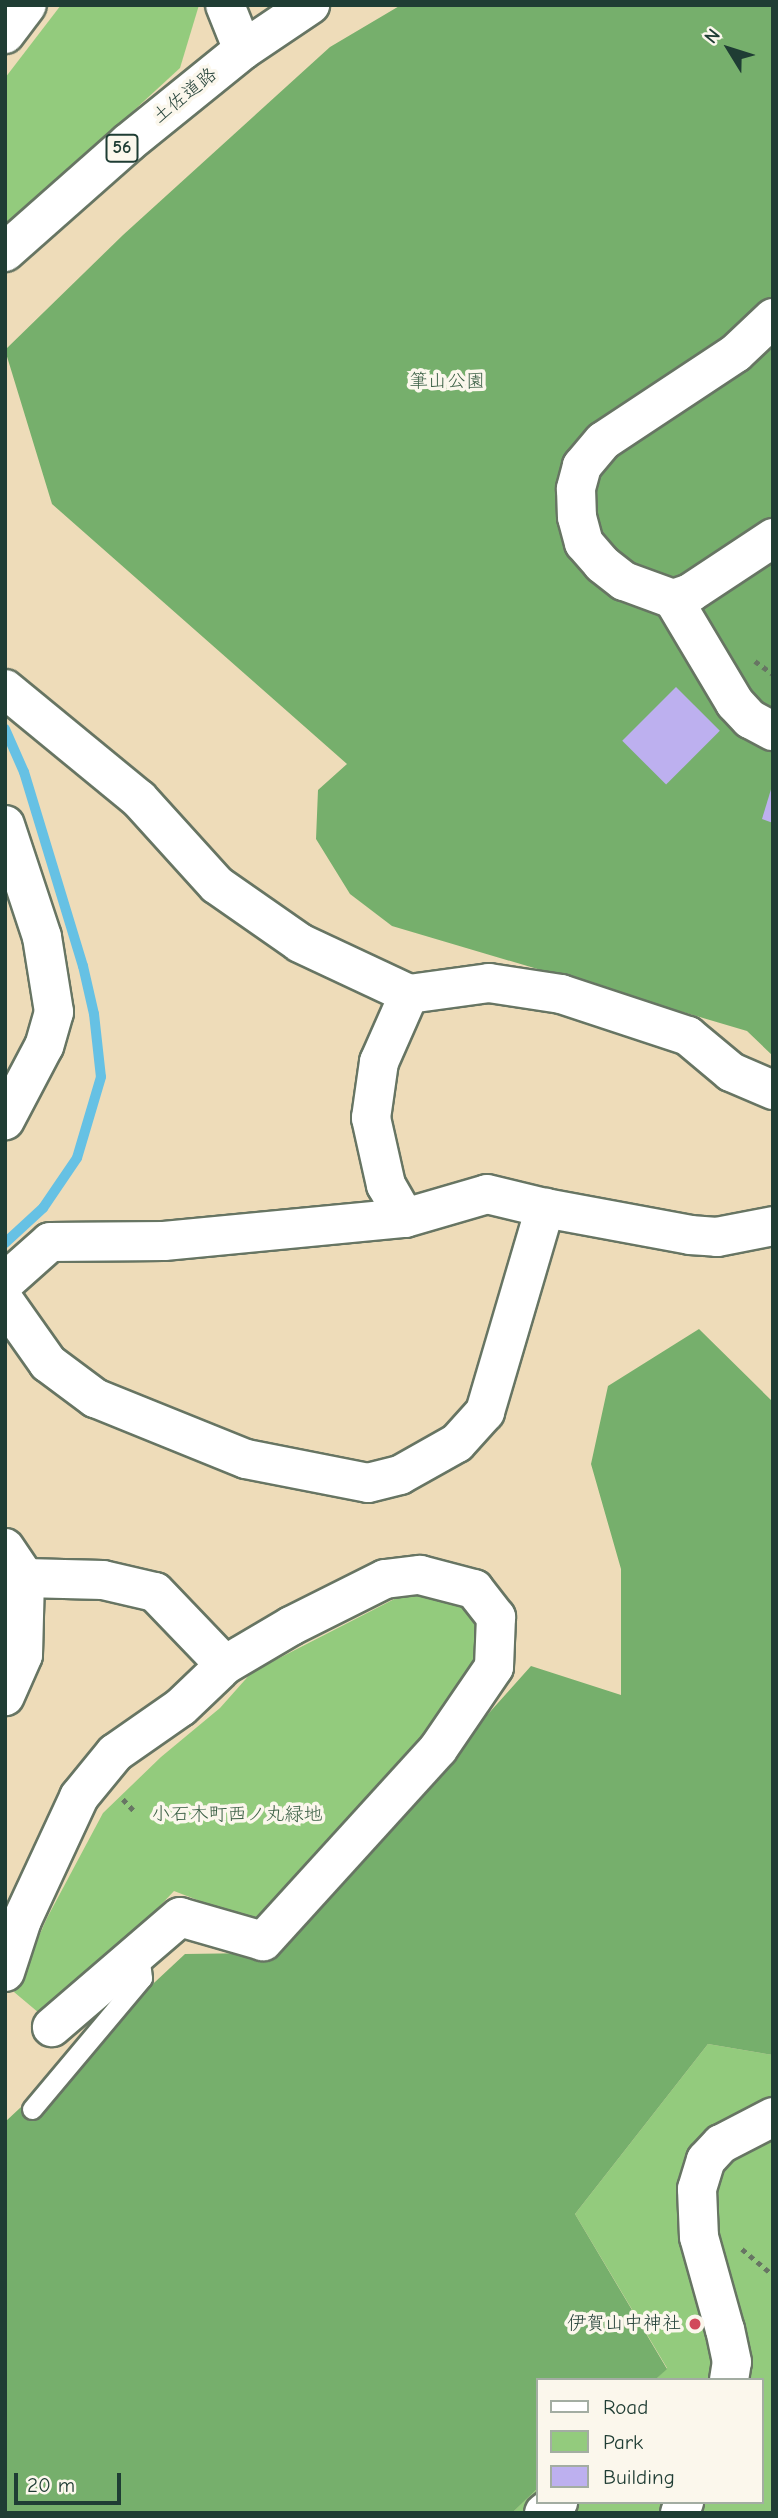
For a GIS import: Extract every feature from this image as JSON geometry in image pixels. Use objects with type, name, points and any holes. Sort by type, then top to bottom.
[{"type":"main road","points":[[5,34],[27,5]]},
{"type":"main road","points":[[225,5],[243,50]]},
{"type":"main road","name":"土佐道路","points":[[5,252],[128,143],[243,50],[310,5]]},
{"type":"main road","points":[[773,318],[736,353],[603,442],[582,466],[576,489],[577,517],[584,542],[602,564],[624,581],[673,599],[735,703],[750,719],[773,732]]},
{"type":"main road","points":[[673,599],[690,593],[773,538]]},
{"type":"main road","points":[[5,689],[139,799],[217,885],[300,943],[409,994],[489,983],[561,994],[688,1036],[731,1073],[773,1090]]},
{"type":"main road","points":[[5,825],[42,937],[54,1012],[44,1046],[5,1121]]},
{"type":"main road","points":[[405,1218],[386,1185],[371,1118],[379,1062],[409,994]]},
{"type":"main road","points":[[5,1282],[50,1242],[164,1241],[405,1218],[487,1194],[545,1208],[690,1235],[717,1237],[773,1226]]},
{"type":"main road","points":[[5,1302],[48,1363],[95,1398],[246,1459],[368,1483],[400,1475],[457,1443],[485,1412],[545,1208]]},
{"type":"main road","points":[[5,1696],[23,1655],[15,1563],[155,1592],[225,1665]]},
{"type":"main road","points":[[5,1972],[22,1920],[79,1797],[115,1753],[181,1707],[225,1665],[291,1626],[385,1579],[420,1575],[474,1589],[496,1617],[494,1667],[438,1749],[263,1941],[180,1917],[52,2027]]},
{"type":"main road","points":[[729,2378],[732,2362],[699,2237],[697,2189],[706,2160],[721,2144],[773,2117]]},
{"type":"lane","points":[[32,2109],[142,1978],[139,1953]]},
{"type":"green space","points":[[61,5],[199,5],[180,68],[5,229],[5,78]]},
{"type":"green space","name":"筆山公園","points":[[401,5],[773,5],[773,1056],[747,1031],[392,926],[350,894],[316,839],[318,790],[347,764],[52,504],[5,350],[123,235],[330,47]]},
{"type":"green space","points":[[699,1329],[773,1402],[773,2055],[708,2044],[575,2214],[667,2369],[657,2378],[536,2378],[536,2490],[512,2513],[5,2513],[5,2122],[185,1954],[258,1953],[311,1912],[531,1666],[621,1695],[621,1569],[591,1464],[608,1386]]},
{"type":"green space","name":"小石木町西ノ丸緑地","points":[[412,1590],[457,1601],[482,1620],[478,1669],[415,1757],[260,1924],[174,1891],[98,1972],[45,2018],[14,1992],[47,1918],[103,1813],[161,1757],[220,1708],[252,1672]]},
{"type":"green space","points":[[708,2044],[773,2055],[773,2513],[512,2513],[536,2490],[536,2504],[764,2504],[764,2378],[657,2378],[667,2368],[575,2214]]},
{"type":"building","points":[[676,687],[720,731],[666,785],[622,741]]},
{"type":"building","points":[[773,786],[773,823],[762,819]]},
{"type":"waterway","points":[[5,729],[24,772],[83,966],[94,1014],[101,1077],[77,1158],[43,1208],[5,1243]]},
{"type":"place","name":"伊賀山中神社","points":[[695,2324]]}]
